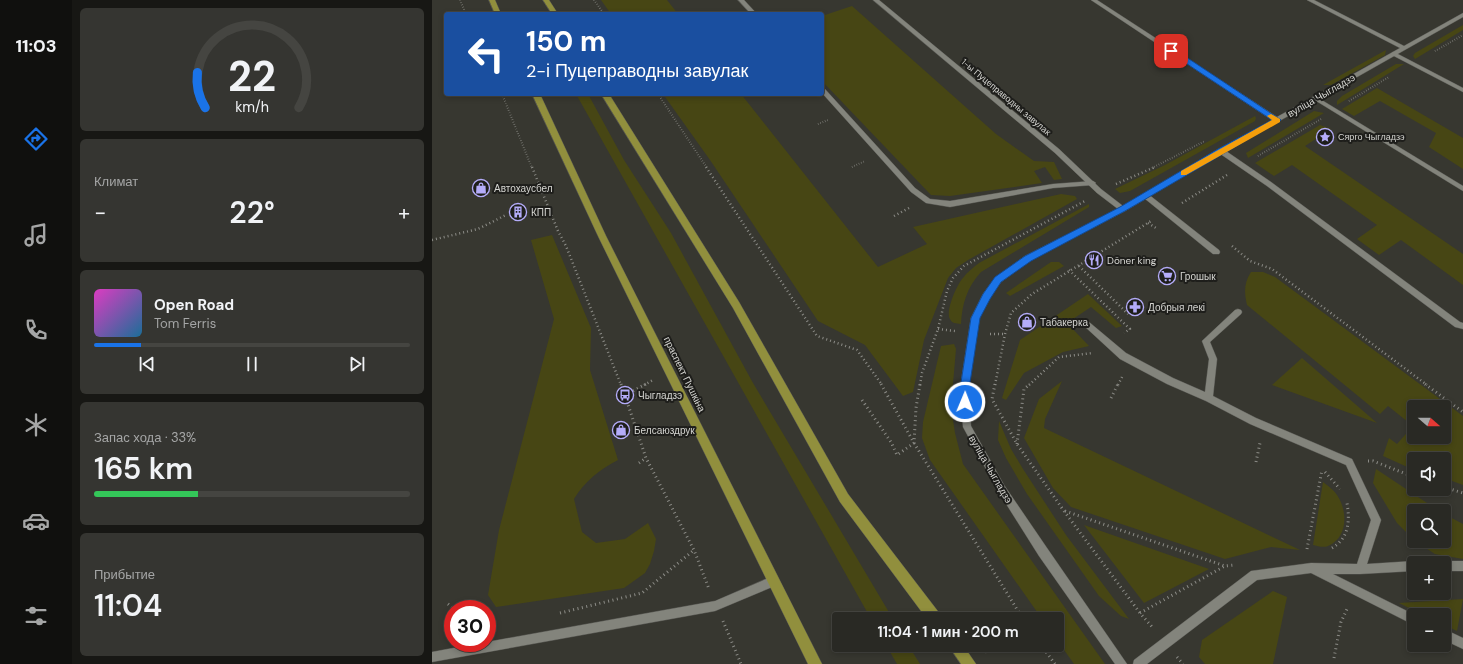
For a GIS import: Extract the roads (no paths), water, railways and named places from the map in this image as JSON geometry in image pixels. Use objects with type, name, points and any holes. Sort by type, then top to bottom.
[{"type":"main road","points":[[492,0],[497,12]]},
{"type":"main road","points":[[546,0],[554,12]]},
{"type":"main road","name":"праспект Пушкіна","points":[[537,96],[602,236],[668,371],[815,664]]},
{"type":"main road","points":[[606,96],[736,305],[844,498],[930,612]]},
{"type":"main road","points":[[960,652],[969,664]]},
{"type":"street","points":[[741,0],[752,12]]},
{"type":"street","name":"1-ы Пуцеправодны завулак","points":[[876,0],[1057,151],[1123,209]]},
{"type":"street","points":[[1094,0],[1278,120]]},
{"type":"street","points":[[1310,0],[1403,48]]},
{"type":"street","name":"вуліца Чыгладзэ","points":[[1122,664],[1043,552],[1001,488],[967,427],[964,389],[975,318],[986,296],[998,280],[1028,258],[1123,209],[1221,151],[1463,15]]},
{"type":"street","points":[[1394,54],[1463,90]]},
{"type":"street","points":[[824,91],[913,190],[928,201],[950,204],[1052,186],[1093,183]]},
{"type":"street","points":[[1315,98],[1463,189]]},
{"type":"street","points":[[1221,151],[1268,184],[1458,325],[1463,326]]},
{"type":"street","points":[[1146,196],[1216,252]]},
{"type":"street","points":[[1209,398],[1213,359],[1206,341],[1238,312]]},
{"type":"street","points":[[1086,324],[1123,356],[1170,381],[1253,420],[1349,462],[1376,520],[1360,569]]},
{"type":"street","points":[[1138,664],[1255,575],[1311,568],[1360,569],[1407,566]]},
{"type":"street","points":[[1451,566],[1463,566]]},
{"type":"street","points":[[1311,568],[1407,616]]},
{"type":"street","points":[[432,657],[715,606],[773,582]]},
{"type":"street","points":[[1451,638],[1463,644]]},
{"type":"place","name":"Сярго Чыгладзэ","points":[[1325,137]]},
{"type":"place","name":"Автохаусбел","points":[[481,188]]},
{"type":"place","name":"КПП","points":[[518,212]]},
{"type":"place","name":"Döner king","points":[[1094,260]]},
{"type":"place","name":"Грошык","points":[[1167,276]]},
{"type":"place","name":"Добрыя лекі","points":[[1135,307]]},
{"type":"place","name":"Табакерка","points":[[1027,322]]},
{"type":"place","name":"Чыгладзэ","points":[[625,395]]},
{"type":"place","name":"Белсаюздрук","points":[[621,430]]}]
